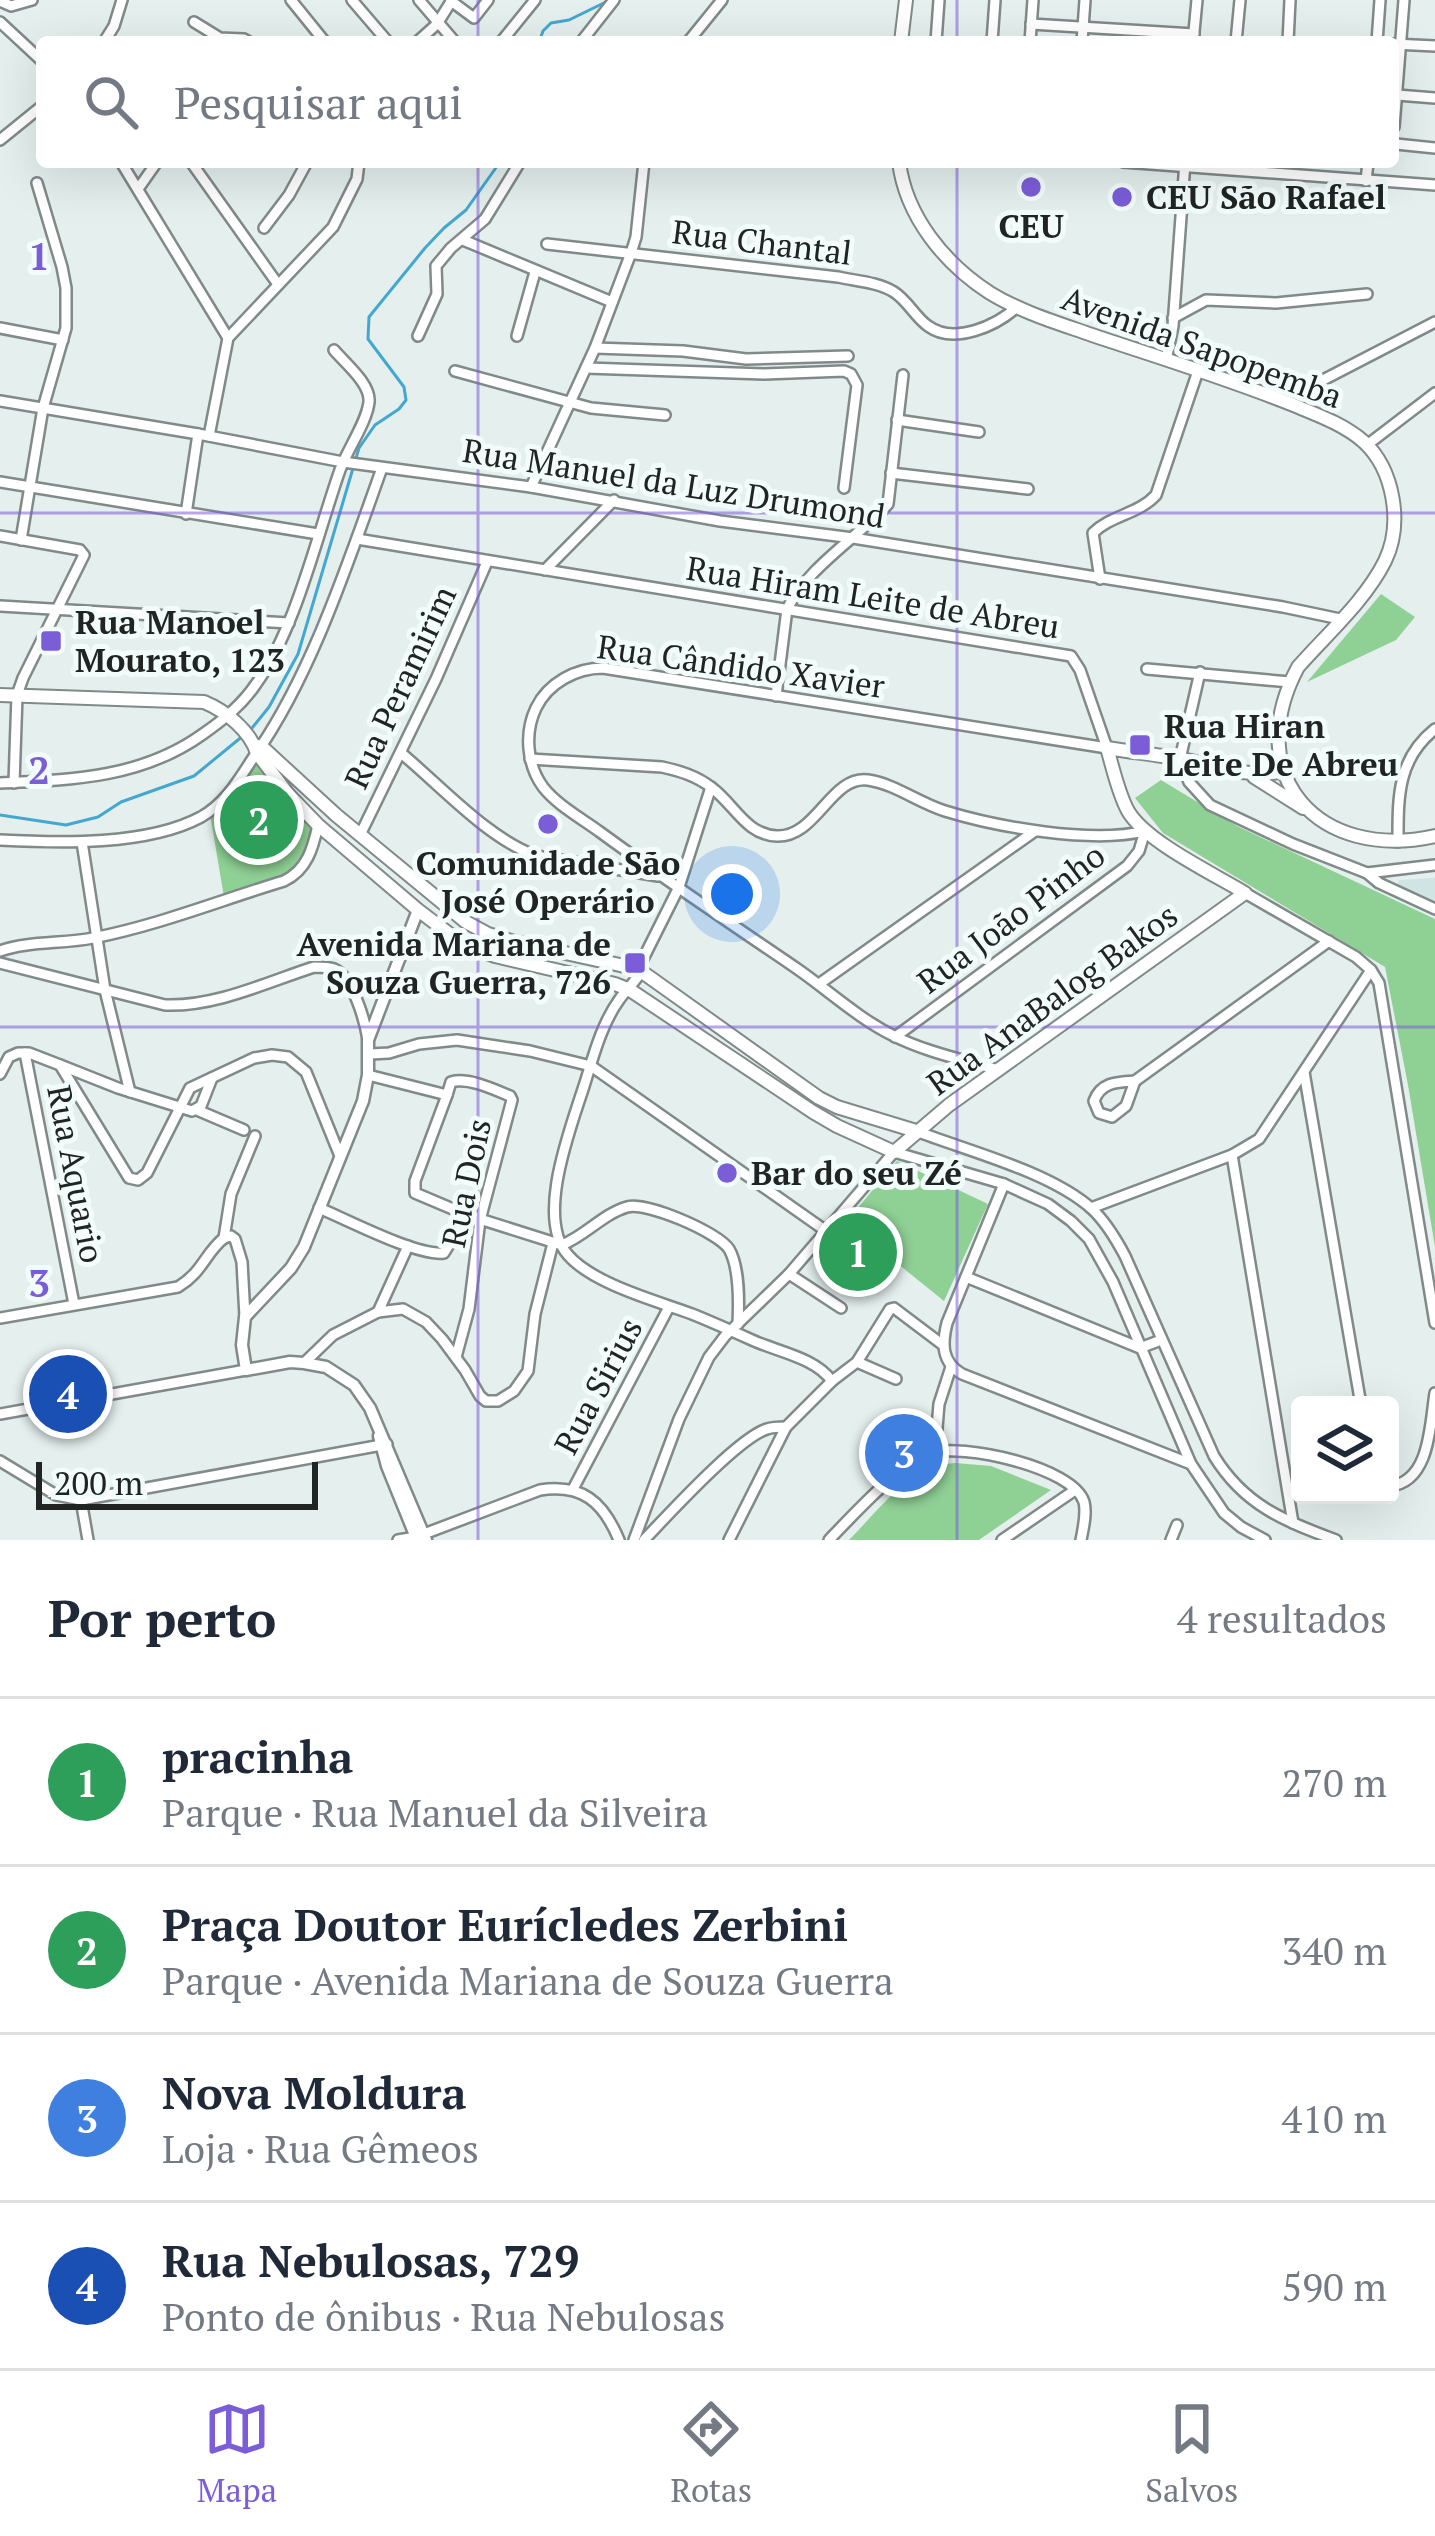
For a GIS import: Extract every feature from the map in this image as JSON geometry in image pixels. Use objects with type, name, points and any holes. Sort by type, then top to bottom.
[{"type":"main road","points":[[902,36],[906,0]]},
{"type":"main road","name":"Avenida Sapopemba","points":[[900,168],[908,199],[943,252],[972,280],[1017,307],[1263,393],[1327,419],[1367,445],[1390,487],[1395,514],[1391,545],[1372,583],[1298,667],[1277,730],[1285,771],[1310,813]]},
{"type":"main road","points":[[0,695],[204,702],[230,718],[328,823],[418,910],[460,942],[622,992],[813,1112],[894,1153]]},
{"type":"main road","points":[[256,746],[288,794],[328,823],[360,835],[466,922],[488,934],[639,970],[819,1098],[916,1131]]},
{"type":"main road","name":"Rua Cândido Xavier","points":[[1107,748],[1248,773],[1285,771]]},
{"type":"main road","name":"Rua Hiram Leite de Abreu","points":[[1107,748],[1136,823],[1245,893]]},
{"type":"main road","points":[[1248,773],[1325,825],[1355,837],[1398,842],[1435,836]]},
{"type":"main road","name":"Rua AnaBalog Bakos","points":[[894,1153],[998,1070],[1245,893]]},
{"type":"street","points":[[32,0],[5,3],[0,18],[36,55]]},
{"type":"street","points":[[108,36],[122,0]]},
{"type":"street","points":[[290,0],[320,36]]},
{"type":"street","points":[[352,0],[383,36]]},
{"type":"street","points":[[419,0],[449,36]]},
{"type":"street","points":[[424,36],[451,1],[474,18],[488,0]]},
{"type":"street","points":[[506,36],[535,0]]},
{"type":"street","points":[[586,36],[614,0]]},
{"type":"street","points":[[693,36],[722,0]]},
{"type":"street","points":[[936,36],[939,0]]},
{"type":"street","points":[[992,36],[995,0]]},
{"type":"street","points":[[1030,36],[1034,0]]},
{"type":"street","points":[[1082,36],[1085,0]]},
{"type":"street","points":[[1194,36],[1197,0]]},
{"type":"street","points":[[1236,36],[1240,0]]},
{"type":"street","points":[[1288,36],[1291,0]]},
{"type":"street","points":[[1377,36],[1380,0]]},
{"type":"street","points":[[1398,36],[1405,0]]},
{"type":"street","points":[[194,22],[215,36]]},
{"type":"street","points":[[1031,24],[1172,36]]},
{"type":"street","points":[[1399,44],[1435,46]]},
{"type":"street","points":[[1399,94],[1435,98]]},
{"type":"street","points":[[0,140],[36,111]]},
{"type":"street","points":[[1399,144],[1435,148]]},
{"type":"street","points":[[125,168],[228,338]]},
{"type":"street","points":[[138,189],[153,168]]},
{"type":"street","points":[[195,168],[277,283]]},
{"type":"street","points":[[264,228],[304,168]]},
{"type":"street","points":[[186,514],[228,338],[333,227],[358,168]]},
{"type":"street","points":[[418,336],[437,294],[436,266],[499,199],[517,168]]},
{"type":"street","points":[[531,487],[595,348],[631,253],[643,168]]},
{"type":"street","points":[[1166,361],[1185,168]]},
{"type":"street","points":[[1228,168],[1435,185]]},
{"type":"street","points":[[1366,181],[1367,168]]},
{"type":"street","points":[[21,540],[43,408],[66,328],[66,288],[37,183]]},
{"type":"street","points":[[463,240],[612,302]]},
{"type":"street","name":"Rua Chantal","points":[[547,244],[868,283],[892,291],[941,333],[988,325],[1017,307]]},
{"type":"street","points":[[517,336],[536,272]]},
{"type":"street","points":[[1173,318],[1207,300],[1276,303],[1366,294]]},
{"type":"street","points":[[1263,393],[1323,380],[1435,322]]},
{"type":"street","points":[[0,328],[63,340]]},
{"type":"street","points":[[595,348],[746,359],[848,356]]},
{"type":"street","points":[[0,783],[66,781],[146,765],[230,718],[259,681],[289,622],[369,404],[369,396],[334,350]]},
{"type":"street","points":[[586,368],[851,374],[857,386],[844,488]]},
{"type":"street","points":[[455,371],[602,410],[665,415]]},
{"type":"street","points":[[1100,579],[1093,533],[1156,495],[1198,371]]},
{"type":"street","points":[[776,695],[787,609],[798,591],[888,504],[903,375]]},
{"type":"street","points":[[1367,445],[1435,392]]},
{"type":"street","name":"Rua Manuel da Luz Drumond","points":[[0,401],[376,467],[614,500],[1340,619]]},
{"type":"street","points":[[897,420],[980,432]]},
{"type":"street","points":[[0,841],[82,842],[153,833],[196,819],[224,800],[302,673],[357,539],[376,467]]},
{"type":"street","points":[[891,472],[1028,489]]},
{"type":"street","points":[[0,482],[318,534]]},
{"type":"street","points":[[544,570],[614,500]]},
{"type":"street","points":[[0,536],[80,550],[84,558],[22,678],[17,695],[14,783]]},
{"type":"street","name":"Rua Hiram Leite de Abreu","points":[[357,539],[1071,656],[1107,748]]},
{"type":"street","name":"Rua Peramirim","points":[[360,835],[487,562]]},
{"type":"street","points":[[0,606],[289,622]]},
{"type":"street","name":"Rua Cândido Xavier","points":[[530,760],[528,738],[535,710],[568,675],[588,668],[1107,748]]},
{"type":"street","points":[[1148,669],[1290,682]]},
{"type":"street","points":[[1200,673],[1180,759],[1189,782],[1210,805],[1367,873],[1379,884],[1435,909]]},
{"type":"street","points":[[1398,842],[1401,779],[1410,755],[1435,729]]},
{"type":"street","points":[[401,753],[517,849],[661,877]]},
{"type":"street","points":[[998,1070],[895,1037],[553,798],[530,760],[682,772],[711,787],[748,826],[777,836],[807,824],[839,790],[860,780],[948,812],[1036,830],[1114,837],[1145,831]]},
{"type":"street","points":[[304,1363],[333,1335],[394,1308],[426,1322],[486,1401],[502,1399],[523,1381],[535,1313],[557,1244],[559,1162],[622,992],[639,970],[679,887],[711,787]]},
{"type":"street","points":[[0,951],[97,938],[284,881],[296,876],[328,823]]},
{"type":"street","points":[[820,984],[1036,830]]},
{"type":"street","name":"Rua João Pinho","points":[[895,1037],[1127,866],[1145,831]]},
{"type":"street","points":[[82,842],[105,990],[130,1092]]},
{"type":"street","points":[[1367,873],[1435,865]]},
{"type":"street","name":"Rua Hiram Leite de Abreu","points":[[1245,893],[1371,970]]},
{"type":"street","points":[[368,1040],[418,910]]},
{"type":"street","points":[[1135,1081],[1122,1112],[1112,1117],[1100,1113],[1094,1101],[1101,1088],[1135,1081],[1329,941]]},
{"type":"street","points":[[0,962],[177,1005],[212,1000],[314,967],[328,967],[348,980],[365,1023],[370,1054],[363,1101],[304,1247],[245,1317]]},
{"type":"street","points":[[620,964],[622,992]]},
{"type":"street","points":[[1090,1208],[1254,1143],[1371,970]]},
{"type":"street","points":[[1371,970],[1383,994],[1435,1323]]},
{"type":"street","points":[[370,1054],[457,1040],[591,1066],[826,1231]]},
{"type":"street","points":[[0,1074],[9,1057],[25,1053],[244,1130]]},
{"type":"street","name":"Rua Aquario","points":[[25,1053],[74,1304]]},
{"type":"street","points":[[60,1065],[133,1180],[147,1173],[190,1088],[262,1056],[281,1055],[306,1072],[340,1156]]},
{"type":"street","points":[[1304,1072],[1359,1396]]},
{"type":"street","points":[[368,1075],[447,1095],[413,1191],[480,1220],[557,1244],[598,1276],[669,1307],[735,1327],[772,1350],[837,1377]]},
{"type":"street","points":[[197,1110],[212,1078]]},
{"type":"street","name":"Rua Dois","points":[[447,1095],[458,1079],[511,1098],[480,1220],[469,1309],[457,1358]]},
{"type":"street","points":[[916,1131],[1052,1181],[1090,1208],[1125,1256],[1226,1475],[1252,1502],[1336,1540]]},
{"type":"street","points":[[224,1238],[231,1194],[256,1136]]},
{"type":"street","points":[[634,1540],[692,1388],[709,1357],[894,1153],[1004,1184],[1071,1220],[1089,1239],[1113,1282],[1191,1464],[1224,1513],[1265,1540]]},
{"type":"street","points":[[1232,1155],[1293,1523]]},
{"type":"street","points":[[943,1345],[947,1323],[1004,1184]]},
{"type":"street","points":[[557,1244],[636,1204],[685,1222],[714,1236],[729,1250],[735,1274],[735,1327]]},
{"type":"street","points":[[319,1208],[408,1246],[441,1254],[467,1215]]},
{"type":"street","points":[[0,1318],[178,1287],[200,1271],[217,1244],[231,1236],[240,1252],[246,1370]]},
{"type":"street","points":[[378,1312],[408,1246]]},
{"type":"street","points":[[789,1274],[841,1308]]},
{"type":"street","points":[[966,1276],[1140,1348],[1161,1340]]},
{"type":"street","name":"Rua Sirius","points":[[573,1489],[669,1307]]},
{"type":"street","points":[[729,1540],[786,1427],[857,1362],[894,1308],[943,1345],[952,1367],[962,1374],[1191,1464]]},
{"type":"street","points":[[0,1414],[290,1362],[326,1366],[354,1385],[370,1408],[421,1538]]},
{"type":"street","points":[[857,1362],[896,1379]]},
{"type":"street","points":[[935,1452],[939,1404],[952,1367]]},
{"type":"street","points":[[1399,1485],[1414,1477],[1421,1465],[1435,1393]]},
{"type":"street","points":[[644,1540],[740,1447],[770,1428],[786,1427]]},
{"type":"street","points":[[0,1461],[56,1495],[81,1500],[384,1445]]},
{"type":"street","points":[[829,1540],[908,1466],[935,1452],[956,1450],[988,1452],[1045,1472],[1075,1490],[1084,1505],[1082,1540]]},
{"type":"street","name":"Rua Sirius","points":[[398,1540],[421,1538],[540,1490],[559,1487],[573,1489],[597,1504],[619,1540]]},
{"type":"street","points":[[1002,1540],[1075,1490]]},
{"type":"street","points":[[81,1500],[88,1540]]},
{"type":"street","points":[[1171,1540],[1177,1525]]},
{"type":"shaded area","points":[[1435,878],[1435,901],[1397,886],[1399,880]]},
{"type":"green space","points":[[1381,594],[1415,617],[1396,640],[1307,682]]},
{"type":"green space","points":[[257,756],[288,804],[315,827],[302,861],[284,879],[224,897],[210,814]]},
{"type":"green space","points":[[1161,780],[1237,826],[1435,919],[1435,1247],[1385,967],[1163,833],[1135,798]]},
{"type":"green space","points":[[897,1161],[988,1204],[944,1301],[846,1222]]},
{"type":"green space","points":[[955,1463],[991,1466],[1051,1490],[979,1540],[849,1540],[910,1480]]},
{"type":"waterway","points":[[541,36],[551,23],[569,20],[608,1]]},
{"type":"waterway","points":[[252,728],[298,654],[359,448],[375,425],[406,400],[404,387],[368,339],[369,317],[425,248],[466,210],[496,168]]},
{"type":"waterway","points":[[0,815],[66,825],[98,817],[121,802],[194,776],[244,735]]},
{"type":"place","name":"CEU","points":[[1031,187]]},
{"type":"place","name":"CEU São Rafael","points":[[1122,197]]},
{"type":"place","name":"Rua Manoel Mourato, 123","points":[[51,641]]},
{"type":"place","name":"Rua Hiran Leite De Abreu","points":[[1140,745]]},
{"type":"place","name":"Praça Doutor Eurícledes Zerbini","points":[[259,820]]},
{"type":"place","name":"Comunidade São José Operário","points":[[548,824]]},
{"type":"place","name":"Avenida Mariana de Souza Guerra, 726","points":[[635,963]]},
{"type":"place","name":"Bar do seu Zé","points":[[727,1173]]},
{"type":"place","name":"pracinha","points":[[858,1252]]},
{"type":"place","name":"Rua Nebulosas, 729","points":[[68,1394]]},
{"type":"place","name":"Nova Moldura","points":[[904,1453]]}]
